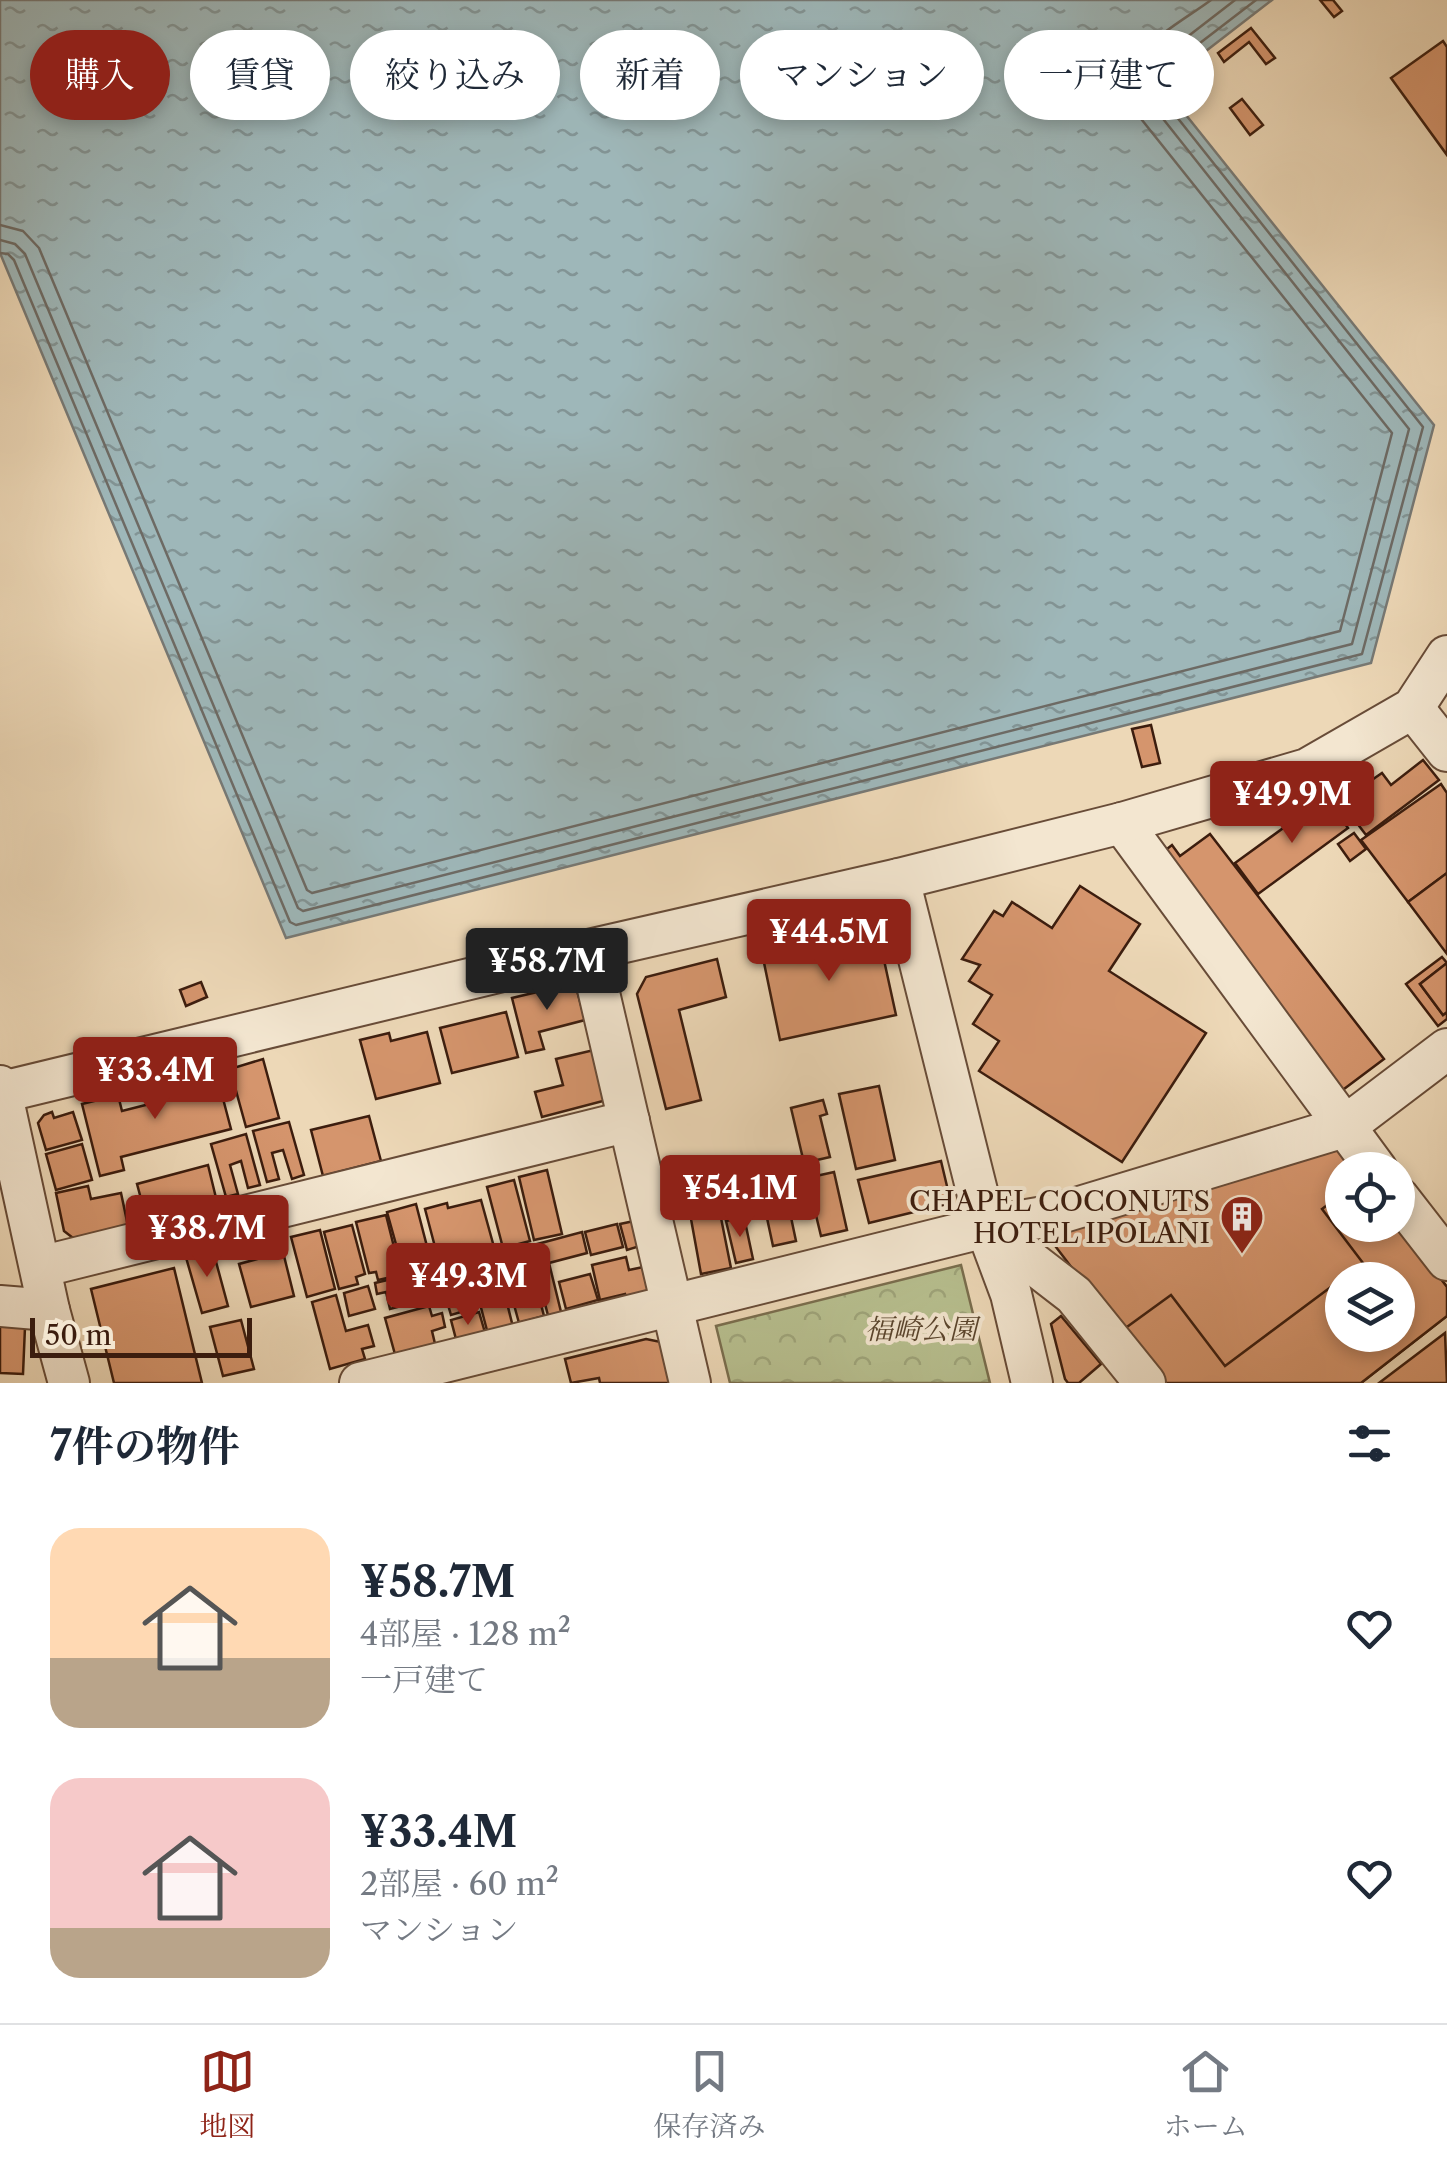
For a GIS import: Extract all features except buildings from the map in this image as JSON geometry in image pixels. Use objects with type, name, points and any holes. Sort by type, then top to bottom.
[{"type":"street","points":[[69,1383],[1,1089],[899,880],[1122,823],[1306,768],[1412,708],[1447,656]]},
{"type":"street","points":[[1412,708],[1447,751]]},
{"type":"street","points":[[1122,823],[1363,1152]]},
{"type":"street","points":[[899,880],[986,1227],[1011,1294],[1032,1383]]},
{"type":"street","points":[[590,950],[690,1383]]},
{"type":"street","points":[[360,1383],[986,1227],[1050,1216],[1344,1127],[1440,1056]]},
{"type":"street","points":[[60,1262],[629,1120]]},
{"type":"street","points":[[1415,1218],[1447,1260]]},
{"type":"street","points":[[986,1227],[1074,1295],[1145,1383]]},
{"type":"street","points":[[0,1306],[50,1310]]},
{"type":"green space","name":"福崎公園","points":[[961,1265],[990,1383],[730,1383],[716,1326]]},
{"type":"water","points":[[0,0],[1272,0],[1214,45],[1214,30],[1004,30],[1004,120],[1190,120],[1434,425],[1371,663],[286,938],[0,253]]},
{"type":"place","name":"CHAPEL COCONUTS HOTEL IPOLANI","points":[[1242,1255]]}]
